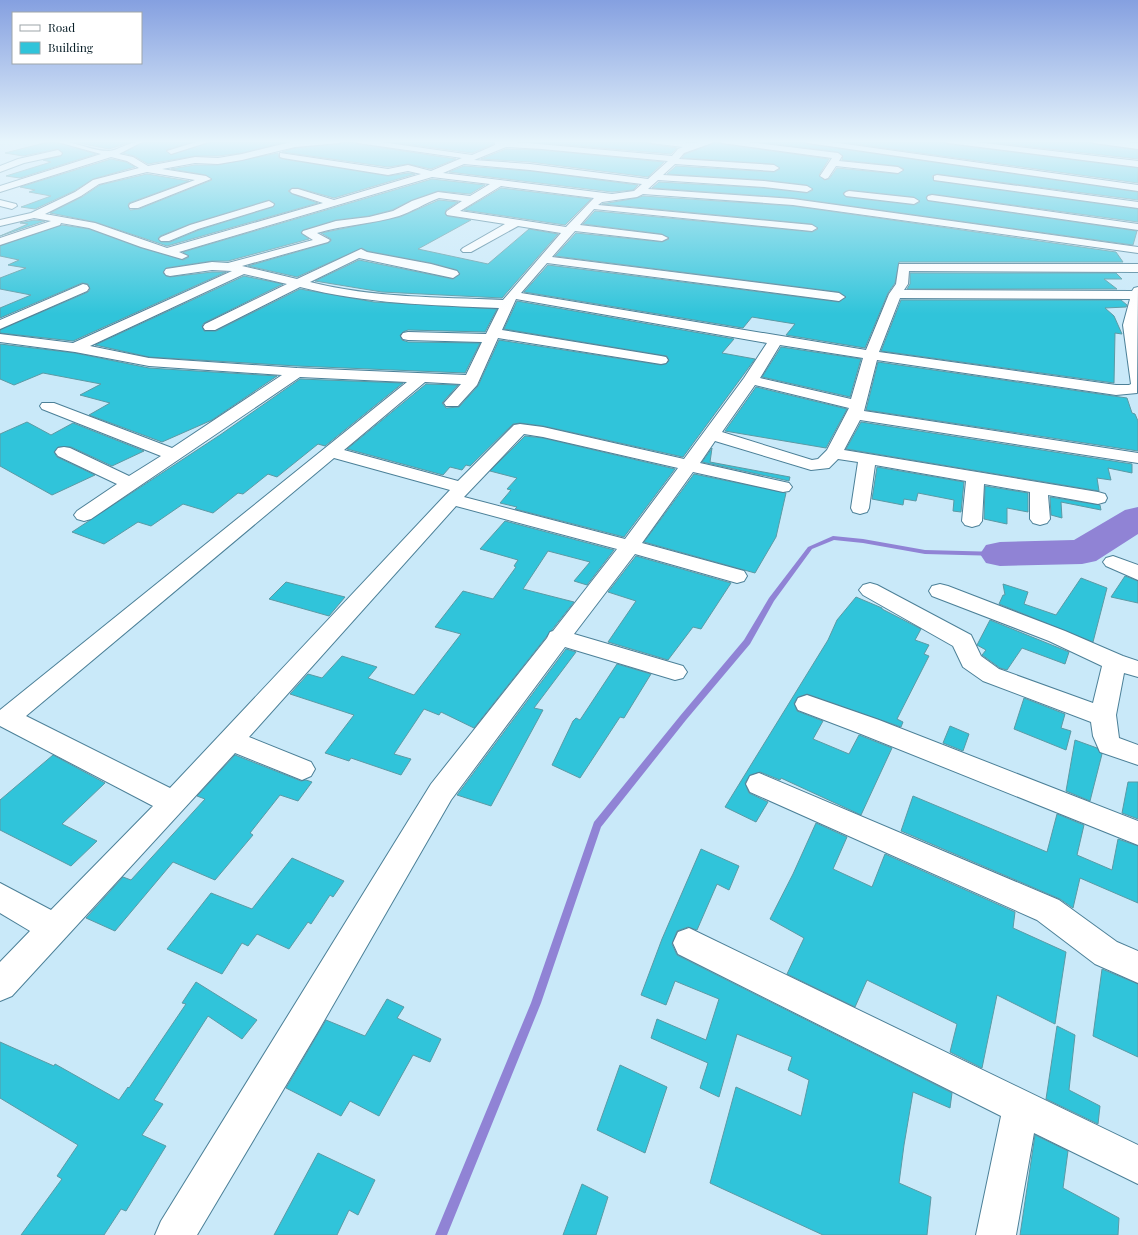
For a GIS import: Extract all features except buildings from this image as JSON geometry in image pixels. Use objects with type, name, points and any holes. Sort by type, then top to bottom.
[{"type":"street","points":[[0,223],[34,215],[68,199]]},
{"type":"street","points":[[134,206],[154,199]]},
{"type":"street","points":[[320,199],[335,203]]},
{"type":"street","points":[[169,251],[350,199]]},
{"type":"street","points":[[227,266],[324,240],[307,233],[336,224],[369,220],[397,213],[428,199]]},
{"type":"street","points":[[472,199],[451,213],[516,223],[662,238]]},
{"type":"street","points":[[452,403],[471,380],[510,300],[544,259],[591,207],[599,199],[604,199]]},
{"type":"street","points":[[746,199],[793,202],[1138,250]]},
{"type":"street","points":[[892,199],[914,201]]},
{"type":"street","points":[[936,199],[1138,227]]},
{"type":"street","points":[[1091,199],[1138,205]]},
{"type":"street","points":[[0,203],[12,206]]},
{"type":"street","points":[[145,245],[269,204]]},
{"type":"street","points":[[591,207],[812,228]]},
{"type":"street","points":[[34,215],[91,225],[145,245],[169,251],[212,266]]},
{"type":"street","points":[[0,242],[65,220]]},
{"type":"street","points":[[467,250],[516,223]]},
{"type":"street","points":[[210,327],[359,253],[431,268],[452,274]]},
{"type":"street","points":[[544,259],[840,297]]},
{"type":"street","points":[[170,272],[212,266],[227,266],[330,291],[386,299],[510,300],[1116,390],[1132,390],[1138,386]]},
{"type":"street","points":[[712,434],[811,465],[823,464],[834,453],[855,410],[871,354],[895,294],[902,284],[902,269],[908,266],[1138,268]]},
{"type":"street","points":[[75,348],[243,270]]},
{"type":"street","points":[[0,325],[83,288]]},
{"type":"street","points":[[895,294],[1137,293],[1130,325],[1138,382]]},
{"type":"street","points":[[408,336],[492,335],[660,360]]},
{"type":"street","points":[[0,338],[75,348],[149,362],[297,372],[471,380]]},
{"type":"street","points":[[175,1235],[441,792],[558,637],[630,546],[751,380],[776,340]]},
{"type":"street","points":[[84,515],[297,372]]},
{"type":"street","points":[[172,803],[7,718],[422,377]]},
{"type":"street","points":[[751,380],[855,410],[1138,458]]},
{"type":"street","points":[[48,406],[175,455]]},
{"type":"street","points":[[0,985],[172,803],[457,493],[520,429],[543,432],[783,487]]},
{"type":"street","points":[[64,452],[131,484]]},
{"type":"street","points":[[331,452],[457,493],[630,546],[737,576]]},
{"type":"street","points":[[834,453],[1098,498]]},
{"type":"street","points":[[860,508],[867,459]]},
{"type":"street","points":[[972,521],[975,478]]},
{"type":"street","points":[[1040,488],[1040,520]]},
{"type":"street","points":[[1113,562],[1138,573]]},
{"type":"street","points":[[870,590],[963,641],[971,661],[991,675],[1104,717]]},
{"type":"street","points":[[940,591],[1057,636],[1115,662],[1138,669]]},
{"type":"street","points":[[558,637],[675,672]]},
{"type":"street","points":[[1115,662],[1104,717],[1104,736],[1109,745],[1138,755]]},
{"type":"street","points":[[807,704],[870,727],[1138,833]]},
{"type":"street","points":[[230,740],[302,769]]},
{"type":"street","points":[[759,784],[1048,910],[1106,953],[1138,967]]},
{"type":"street","points":[[0,897],[54,928]]},
{"type":"street","points":[[689,944],[1021,1106],[1138,1165]]},
{"type":"street","points":[[996,1235],[1021,1106]]},
{"type":"waterway","points":[[1000,554],[1082,552],[1138,518]]},
{"type":"waterway","points":[[441,1235],[536,1003],[597,825],[683,718],[747,642],[771,600],[810,548],[833,538],[863,541],[925,552],[1000,554]]}]
